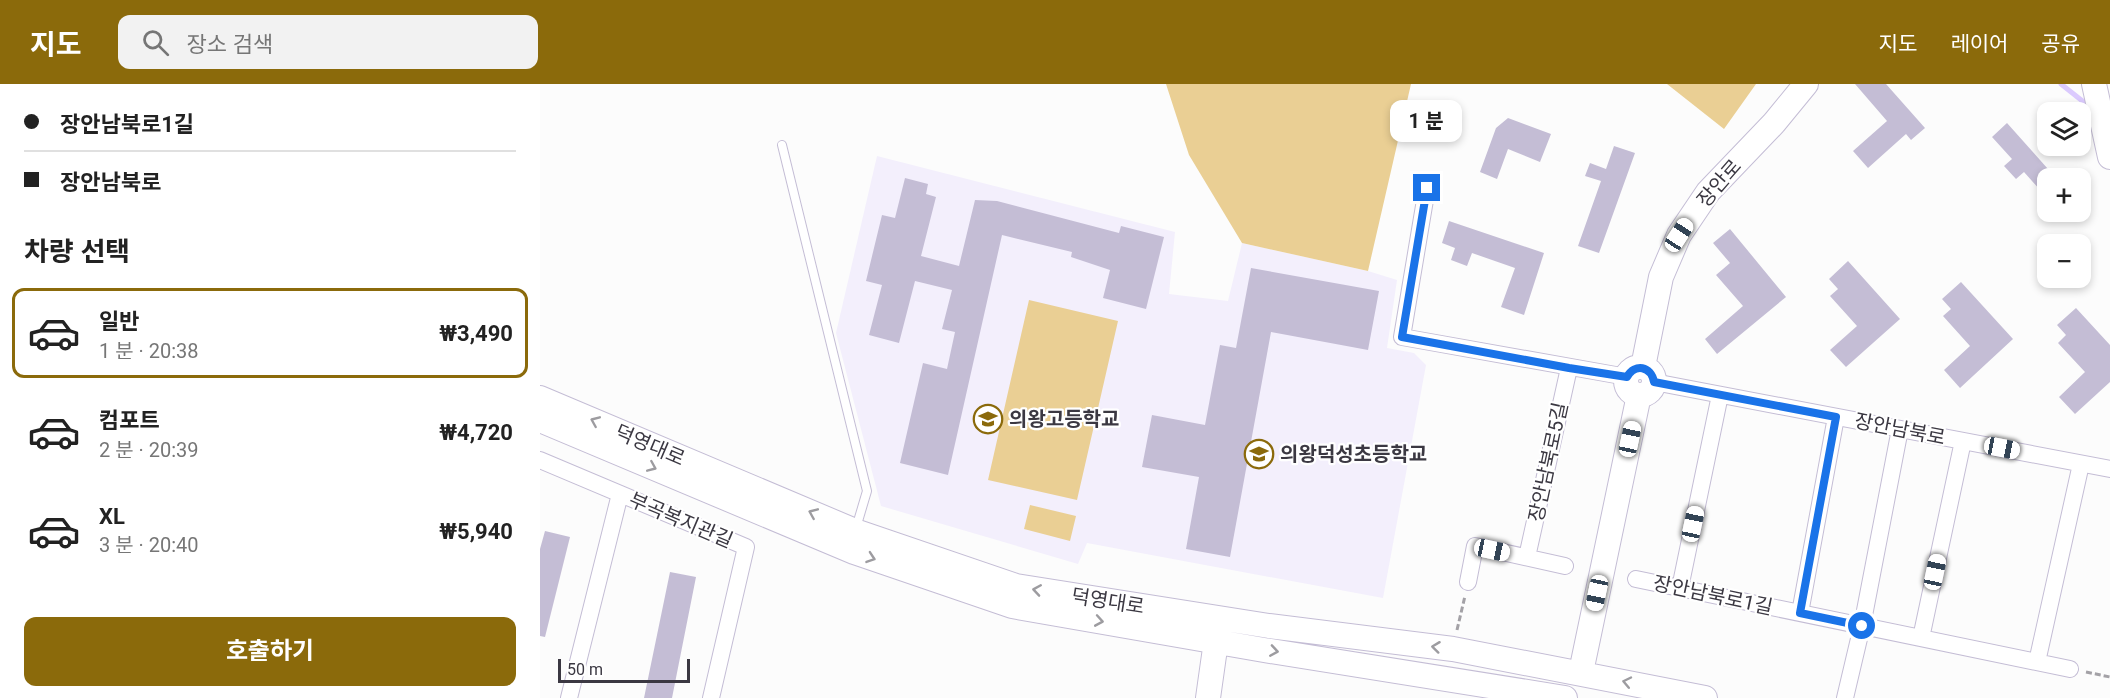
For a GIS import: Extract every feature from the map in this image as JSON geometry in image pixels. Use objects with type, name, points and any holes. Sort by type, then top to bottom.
[{"type":"street","name":"장안로","points":[[1581,672],[1661,277],[1679,235],[1708,192],[1774,123],[1806,84]]},
{"type":"street","points":[[2094,84],[2109,152]]},
{"type":"street","name":"장안남북로","points":[[1427,188],[1402,337],[1720,394],[2110,469]]},
{"type":"street","name":"장안남북로5길","points":[[1527,557],[1569,368]]},
{"type":"street","points":[[1680,588],[1720,394]]},
{"type":"street","name":"덕영대로","points":[[540,398],[855,531],[1016,586],[1489,691],[1565,698]]},
{"type":"street","points":[[1800,613],[1836,417]]},
{"type":"street","name":"덕영대로","points":[[540,420],[854,552],[1012,606],[1218,630],[1453,649],[1581,672],[1705,698]]},
{"type":"street","points":[[1845,698],[1862,626],[1900,429]]},
{"type":"street","points":[[1921,638],[1962,441]]},
{"type":"street","name":"부곡복지관길","points":[[540,460],[746,547],[711,698]]},
{"type":"street","points":[[2037,662],[2081,464]]},
{"type":"street","points":[[569,698],[620,494]]},
{"type":"street","points":[[1468,582],[1475,546],[1565,566]]},
{"type":"street","name":"장안남북로1길","points":[[1636,579],[2070,669]]},
{"type":"street","points":[[1208,698],[1218,630]]},
{"type":"lane","points":[[782,145],[867,491],[855,531]]},
{"type":"path","points":[[1453,649],[1468,582]]},
{"type":"path","points":[[2070,669],[2110,677]]},
{"type":"shaded area","points":[[1166,84],[1411,84],[1368,271],[1242,243],[1189,155]]},
{"type":"shaded area","points":[[1667,84],[1756,84],[1724,129]]},
{"type":"shaded area","points":[[877,156],[1175,232],[1169,294],[1228,301],[1242,243],[1368,271],[1397,280],[1387,348],[1414,353],[1426,365],[1383,598],[1087,543],[1078,564],[881,506],[836,333]]},
{"type":"shaded area","points":[[1029,300],[1118,321],[1077,500],[988,480]]},
{"type":"shaded area","points":[[1030,505],[1076,516],[1070,541],[1024,529]]},
{"type":"building","points":[[1855,84],[1886,84],[1925,128],[1911,140],[1906,134],[1868,168],[1853,151],[1887,121]]},
{"type":"building","points":[[1508,118],[1551,134],[1540,162],[1508,149],[1497,179],[1480,172],[1496,128]]},
{"type":"building","points":[[2007,123],[2047,168],[2037,168],[2037,187],[2024,172],[2016,179],[2004,166],[2012,159],[1992,137]]},
{"type":"building","points":[[1614,146],[1635,153],[1599,253],[1578,246],[1601,181],[1585,176],[1590,163],[1606,169]]},
{"type":"building","points":[[905,178],[928,184],[926,194],[936,197],[921,256],[959,266],[975,200],[997,201],[1119,233],[1121,226],[1164,237],[1146,309],[1103,298],[1110,270],[1071,257],[1072,252],[1002,235],[948,475],[900,463],[923,363],[947,369],[955,332],[942,329],[952,290],[915,281],[899,343],[869,335],[882,285],[866,281],[882,215],[895,218]]},
{"type":"building","points":[[1449,221],[1544,253],[1524,315],[1501,307],[1515,268],[1472,253],[1467,266],[1451,260],[1455,248],[1442,243]]},
{"type":"building","points":[[1730,229],[1786,297],[1717,354],[1705,339],[1743,306],[1716,275],[1730,263],[1713,243]]},
{"type":"building","points":[[1848,261],[1900,319],[1846,367],[1830,350],[1857,326],[1830,296],[1838,289],[1829,279]]},
{"type":"building","points":[[1251,268],[1379,291],[1368,350],[1271,332],[1230,557],[1186,549],[1199,477],[1142,467],[1152,415],[1205,425],[1220,345],[1236,348]]},
{"type":"building","points":[[1961,282],[2013,339],[1960,388],[1944,370],[1970,346],[1943,316],[1951,309],[1942,299]]},
{"type":"building","points":[[2076,308],[2110,345],[2110,382],[2075,414],[2059,397],[2085,372],[2058,343],[2066,335],[2057,325]]},
{"type":"building","points":[[545,531],[570,537],[545,637],[540,636],[540,549]]},
{"type":"building","points":[[670,572],[696,577],[672,698],[644,698]]},
{"type":"waterway","points":[[2061,84],[2084,102]]},
{"type":"place","name":"의왕고등학교","points":[[988,419]]},
{"type":"place","name":"의왕덕성초등학교","points":[[1259,454]]},
{"type":"route","points":[[1427,188],[1402,337],[1627,377],[1630,371],[1643,367],[1653,375],[1654,382],[1836,417],[1800,613],[1862,626]]}]
